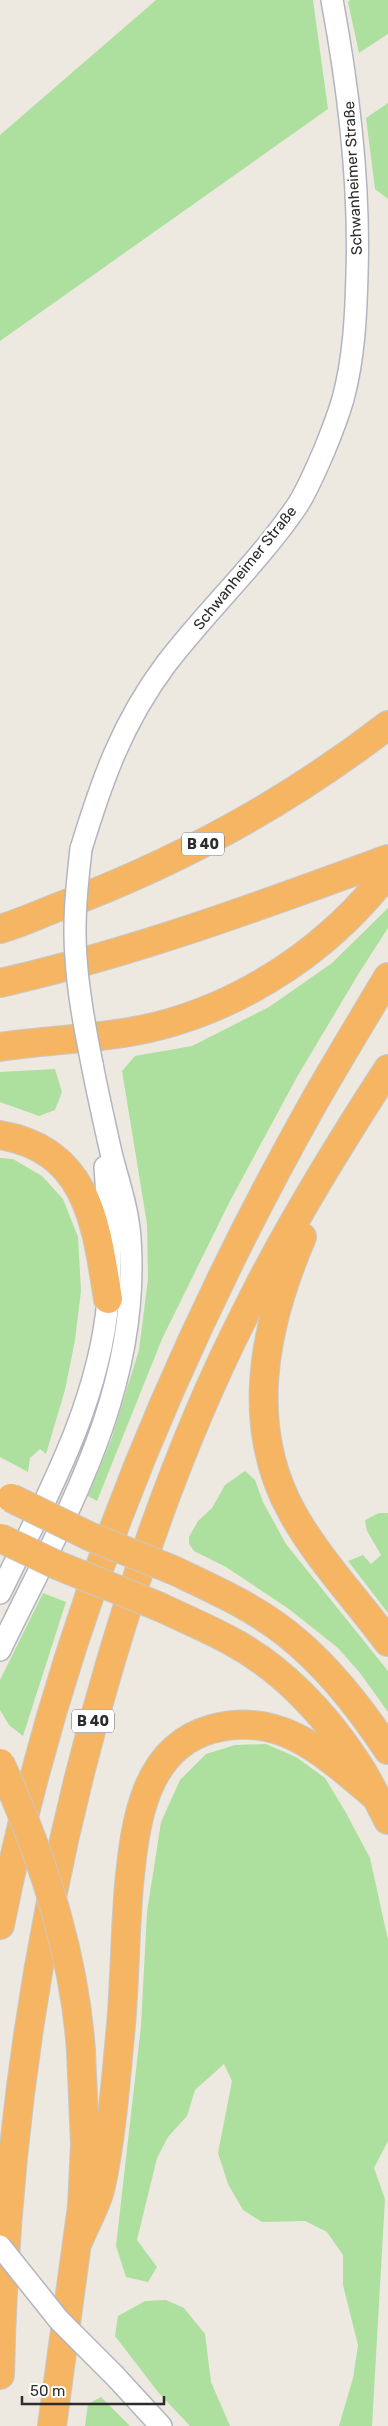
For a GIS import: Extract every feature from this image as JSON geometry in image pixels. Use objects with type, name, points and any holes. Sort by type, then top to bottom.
[{"type":"highway","name":"B 40","points":[[0,929],[94,895],[222,833],[327,769],[388,725]]},
{"type":"highway","points":[[0,983],[196,929],[388,859]]},
{"type":"highway","points":[[0,1047],[160,1026],[210,1008],[264,982],[312,949],[361,904],[388,872]]},
{"type":"highway","name":"B 40","points":[[0,1924],[31,1784],[54,1702],[85,1606],[143,1453],[218,1288],[256,1213],[314,1102],[388,977]]},
{"type":"highway","name":"B 40","points":[[0,2375],[2,2284],[8,2190],[28,2024],[59,1857],[99,1700],[150,1538],[188,1442],[224,1360],[270,1266],[357,1117],[388,1068]]},
{"type":"highway","points":[[357,1117],[311,1218],[285,1282],[266,1354],[262,1403],[268,1450],[280,1487],[293,1514],[326,1563],[388,1642]]},
{"type":"highway","points":[[0,1135],[34,1144],[54,1157],[72,1175],[90,1212],[100,1247],[108,1299]]},
{"type":"highway","points":[[6,1494],[91,1537],[173,1570],[214,1589],[285,1632],[342,1687],[388,1750]]},
{"type":"highway","points":[[0,1538],[57,1565],[160,1607],[230,1640],[264,1662],[296,1690],[331,1727],[358,1764],[388,1820]]},
{"type":"highway","points":[[78,2242],[101,2188],[121,2024],[128,1903],[135,1829],[143,1799],[161,1765],[178,1748],[200,1734],[234,1724],[263,1725],[291,1734],[303,1741],[337,1764],[375,1796]]},
{"type":"highway","points":[[0,1763],[38,1852],[53,1898],[67,1956],[81,2050],[85,2144],[78,2242],[52,2426]]},
{"type":"street","name":"Schwanheimer Straße","points":[[103,1120],[84,1026],[76,958],[77,892],[81,849],[108,765],[136,708],[167,663],[264,550],[299,503],[318,464],[343,399],[356,318],[359,223],[355,150],[348,89],[332,0]]},
{"type":"street","points":[[0,1593],[73,1438],[95,1371],[102,1340],[110,1269],[103,1120]]},
{"type":"street","points":[[0,1650],[93,1456],[110,1406],[120,1365],[131,1282],[130,1236],[124,1202],[103,1120]]},
{"type":"street","points":[[0,2246],[59,2320],[115,2376],[161,2426]]},
{"type":"green space","points":[[156,0],[313,0],[328,109],[0,341],[0,135]]},
{"type":"green space","points":[[350,0],[388,0],[388,34],[359,53],[348,2]]},
{"type":"green space","points":[[388,103],[388,199],[375,189],[366,118]]},
{"type":"green space","points":[[388,908],[388,928],[297,1077],[230,1201],[162,1339],[97,1501],[88,1496],[111,1440],[139,1350],[148,1279],[147,1224],[122,1071],[135,1056],[192,1046],[269,1007],[332,963]]},
{"type":"green space","points":[[55,1069],[62,1092],[55,1110],[39,1116],[0,1102],[0,1072]]},
{"type":"green space","points":[[0,1158],[13,1159],[42,1176],[63,1199],[78,1237],[81,1291],[75,1340],[65,1390],[46,1454],[40,1449],[30,1458],[28,1472],[0,1457]]},
{"type":"green space","points":[[245,1471],[255,1480],[263,1502],[286,1544],[388,1671],[388,1712],[360,1673],[338,1648],[289,1609],[226,1567],[194,1551],[189,1544],[189,1537],[198,1521],[212,1508],[225,1485]]},
{"type":"green space","points":[[379,1513],[388,1513],[388,1613],[348,1561],[363,1555],[371,1564],[381,1555],[367,1531],[365,1520]]},
{"type":"green space","points":[[43,1593],[66,1602],[23,1736],[9,1725],[0,1710],[0,1680]]},
{"type":"green space","points":[[266,1744],[296,1757],[325,1778],[370,1858],[388,1940],[388,2141],[374,2168],[385,2199],[372,2426],[339,2426],[353,2378],[358,2345],[343,2285],[343,2255],[327,2232],[305,2221],[262,2222],[243,2210],[228,2184],[218,2153],[232,2081],[224,2064],[195,2090],[187,2116],[168,2137],[157,2158],[137,2240],[157,2267],[148,2282],[126,2277],[116,2246],[141,2026],[147,1912],[161,1822],[180,1780],[206,1754],[235,1745]]},
{"type":"green space","points":[[166,2300],[184,2308],[205,2334],[211,2382],[230,2426],[190,2426],[158,2392],[115,2336],[118,2316],[145,2301]]},
{"type":"green space","points":[[101,2397],[130,2426],[85,2426],[88,2404]]}]
